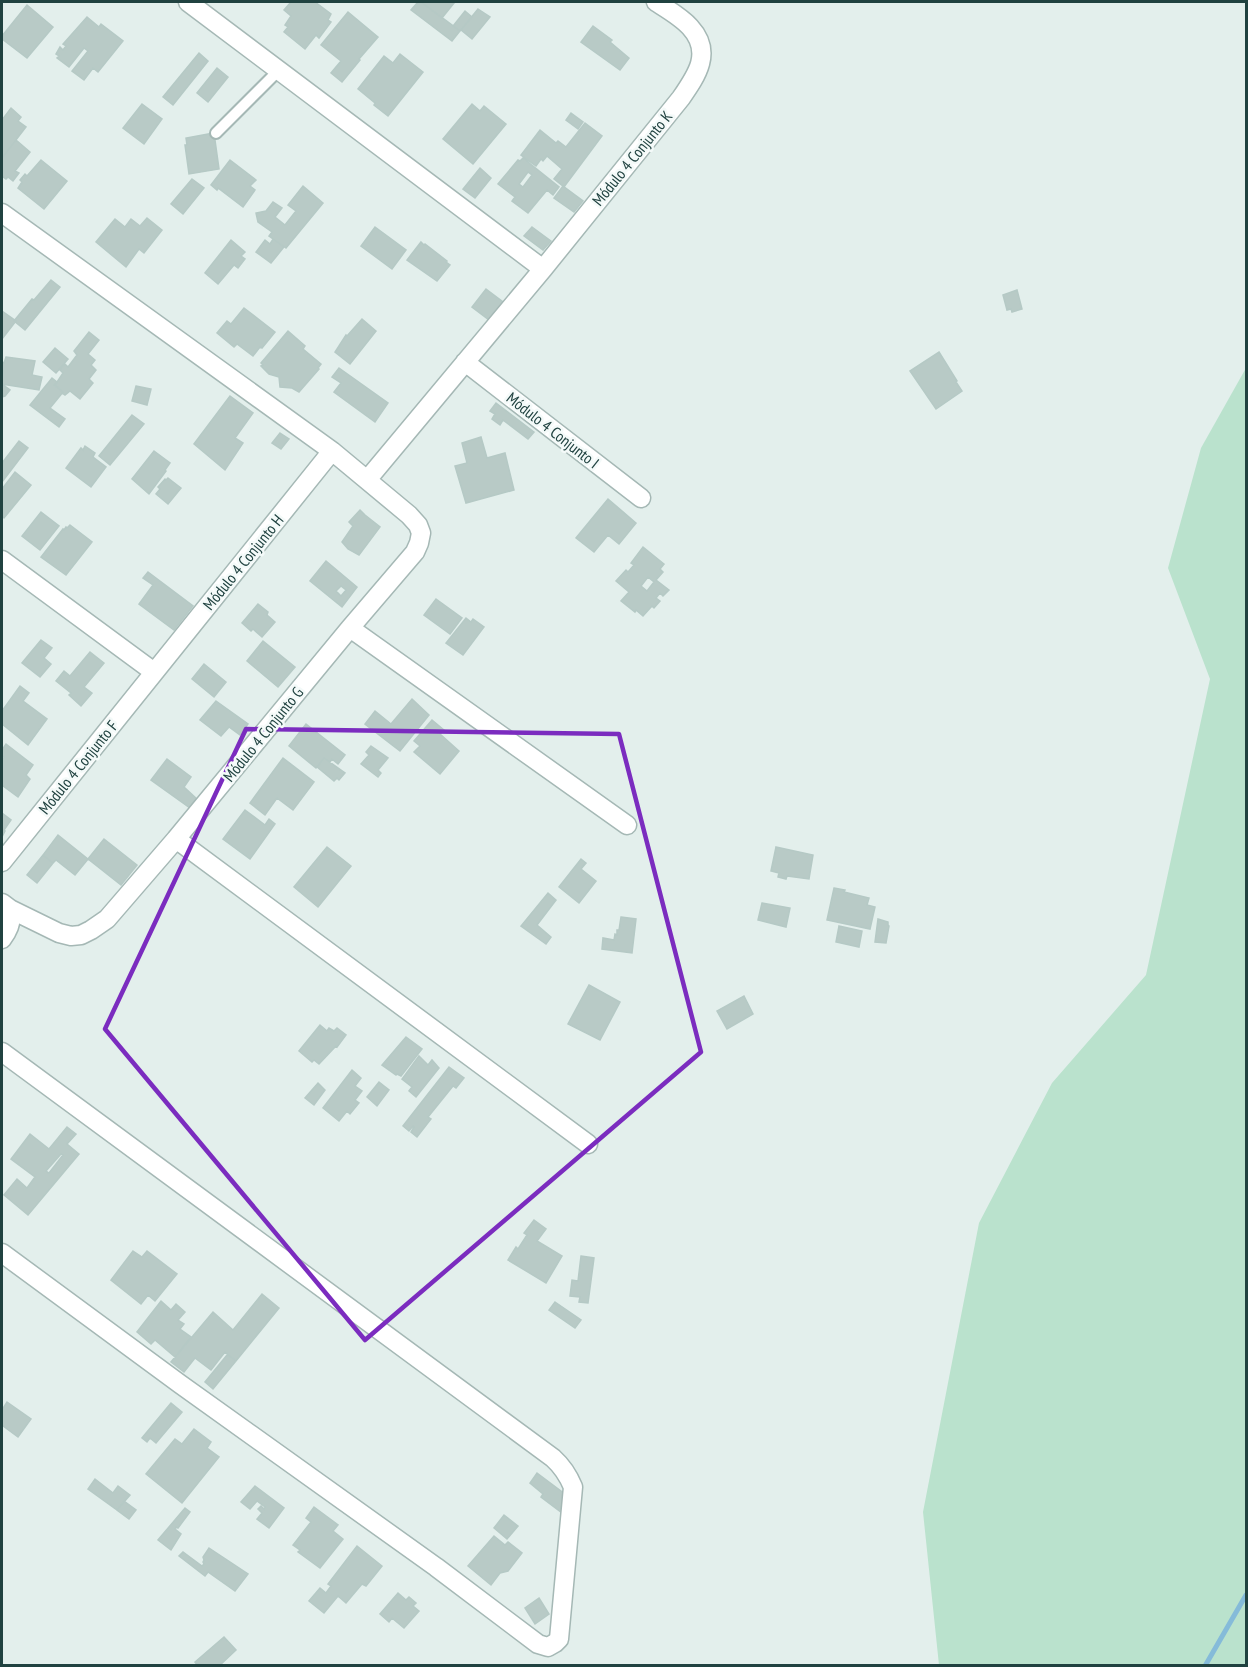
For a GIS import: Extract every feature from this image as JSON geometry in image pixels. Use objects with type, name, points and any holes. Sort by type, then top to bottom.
[{"type":"street","points":[[188,2],[543,269]]},
{"type":"street","name":"Módulo 4 Conjunto K","points":[[367,480],[543,269],[695,78],[702,63],[699,40],[690,26],[656,2]]},
{"type":"street","points":[[2,213],[333,451],[409,515],[421,532],[415,552],[350,628],[627,825]]},
{"type":"street","name":"Módulo 4 Conjunto I","points":[[465,362],[641,498]]},
{"type":"street","name":"Módulo 4 Conjunto H","points":[[154,672],[333,451]]},
{"type":"street","points":[[2,560],[154,672]]},
{"type":"street","name":"Módulo 4 Conjunto G","points":[[6,906],[59,933],[71,936],[81,935],[107,919],[350,628]]},
{"type":"street","name":"Módulo 4 Conjunto F","points":[[2,862],[154,672]]},
{"type":"street","points":[[176,839],[588,1144]]},
{"type":"street","points":[[2,939],[11,922],[6,906]]},
{"type":"street","points":[[2,1052],[563,1467],[573,1487],[559,1639],[548,1647],[538,1644],[436,1567],[2,1253]]},
{"type":"lane","points":[[216,133],[279,70]]},
{"type":"highlighted area","points":[[246,729],[619,734],[701,1052],[365,1340],[105,1029]]},
{"type":"green space","points":[[1246,368],[1246,1665],[939,1665],[923,1512],[979,1223],[1052,1083],[1146,975],[1210,679],[1168,568],[1201,448]]},
{"type":"building","points":[[291,2],[315,2],[331,14],[328,20],[331,22],[319,38],[316,35],[305,49],[284,32],[288,27],[285,25],[291,16],[284,10]]},
{"type":"building","points":[[418,2],[460,31],[452,41],[411,10]]},
{"type":"building","points":[[421,2],[453,2],[454,3],[442,18]]},
{"type":"building","points":[[27,5],[53,27],[27,58],[2,39],[2,36]]},
{"type":"building","points":[[478,9],[490,17],[472,39],[461,30]]},
{"type":"building","points":[[465,11],[472,17],[460,31],[453,26]]},
{"type":"building","points":[[348,12],[378,37],[342,82],[331,73],[341,61],[321,45]]},
{"type":"building","points":[[87,17],[99,27],[101,24],[123,41],[98,72],[93,68],[84,80],[72,71],[88,51],[84,48],[69,67],[57,58],[59,56],[56,54],[60,47],[63,50],[66,46],[63,44]]},
{"type":"building","points":[[593,26],[612,40],[610,42],[629,58],[620,70],[581,42]]},
{"type":"building","points":[[199,53],[208,61],[173,105],[163,97]]},
{"type":"building","points":[[400,54],[423,72],[388,116],[358,89],[384,56],[393,63]]},
{"type":"building","points":[[217,68],[228,77],[208,102],[197,93]]},
{"type":"building","points":[[142,104],[162,119],[144,144],[123,128]]},
{"type":"building","points":[[472,104],[480,111],[484,106],[506,124],[473,164],[443,139]]},
{"type":"building","points":[[11,108],[21,117],[18,121],[26,127],[2,158],[2,120]]},
{"type":"building","points":[[571,113],[583,122],[578,129],[566,120]]},
{"type":"building","points":[[585,123],[602,136],[564,187],[554,179],[562,169],[547,156],[543,161],[541,159],[536,166],[521,155],[540,130],[556,143],[558,141],[566,147]]},
{"type":"building","points":[[214,133],[219,169],[189,174],[186,138]]},
{"type":"building","points":[[16,140],[30,152],[15,171],[19,173],[13,181],[2,176],[2,158]]},
{"type":"building","points":[[523,158],[559,187],[553,195],[547,190],[528,213],[512,201],[515,197],[498,184],[518,160]],"holes":[[[528,172],[532,175],[523,187],[519,184]]]},
{"type":"building","points":[[41,160],[67,181],[44,209],[18,188],[22,182],[20,180],[25,174],[27,176]]},
{"type":"building","points":[[230,160],[256,180],[250,186],[255,190],[243,207],[211,185]]},
{"type":"building","points":[[480,168],[491,178],[475,198],[463,189]]},
{"type":"building","points":[[192,179],[204,188],[183,214],[171,204]]},
{"type":"building","points":[[303,186],[323,203],[286,248],[269,236],[272,232],[258,222],[256,213],[266,211],[273,202],[282,208],[275,217],[285,225],[296,211],[288,205]]},
{"type":"building","points":[[563,186],[583,201],[574,212],[554,198]]},
{"type":"building","points":[[147,218],[162,230],[144,253],[139,249],[126,267],[96,242],[115,219],[125,227],[131,219],[140,226]]},
{"type":"building","points":[[375,227],[406,250],[392,269],[361,246]]},
{"type":"building","points":[[532,227],[551,241],[543,250],[524,236]]},
{"type":"building","points":[[273,239],[284,247],[271,263],[256,252],[265,240],[270,244]]},
{"type":"building","points":[[231,240],[245,252],[241,256],[245,259],[238,268],[234,265],[218,284],[205,273]]},
{"type":"building","points":[[421,242],[450,265],[437,281],[407,260]]},
{"type":"building","points":[[51,280],[60,287],[25,330],[14,321]]},
{"type":"building","points":[[486,289],[503,302],[489,320],[472,307]]},
{"type":"building","points":[[1017,290],[1022,309],[1012,312],[1011,309],[1007,310],[1003,295]]},
{"type":"building","points":[[244,308],[275,332],[253,356],[237,344],[234,347],[217,333],[227,321],[231,324]]},
{"type":"building","points":[[2,311],[16,321],[2,339]]},
{"type":"building","points":[[362,319],[376,331],[350,364],[335,352],[346,335]]},
{"type":"building","points":[[288,331],[305,346],[303,349],[321,364],[299,392],[292,388],[280,387],[279,377],[269,374],[261,366],[263,365],[261,363]]},
{"type":"building","points":[[89,332],[99,340],[88,354],[95,360],[91,365],[96,370],[89,379],[93,383],[80,399],[70,391],[65,395],[55,385],[63,373],[60,370],[65,364],[68,367],[77,355],[74,351]]},
{"type":"building","points":[[55,348],[68,359],[56,373],[43,362]]},
{"type":"building","points":[[939,352],[962,391],[936,409],[910,371]]},
{"type":"building","points":[[6,357],[35,361],[32,375],[42,377],[39,390],[2,384],[2,362],[4,363]]},
{"type":"building","points":[[339,368],[388,403],[375,422],[334,392],[341,383],[332,377]]},
{"type":"building","points":[[52,378],[57,382],[54,385],[63,392],[50,408],[65,419],[59,427],[30,405]]},
{"type":"building","points":[[2,384],[10,390],[2,397]]},
{"type":"building","points":[[136,386],[151,389],[147,405],[132,401]]},
{"type":"building","points":[[230,396],[253,413],[235,438],[243,443],[225,470],[194,444]]},
{"type":"building","points":[[496,403],[534,432],[528,439],[503,420],[500,425],[492,419],[495,414],[490,411]]},
{"type":"building","points":[[132,415],[144,424],[110,465],[99,456]]},
{"type":"building","points":[[280,433],[289,439],[281,449],[272,443]]},
{"type":"building","points":[[481,437],[487,458],[505,453],[514,490],[466,503],[455,466],[467,463],[462,443]]},
{"type":"building","points":[[19,441],[28,448],[2,482],[2,463]]},
{"type":"building","points":[[85,446],[95,453],[93,457],[106,467],[91,487],[66,468]]},
{"type":"building","points":[[154,451],[170,463],[149,494],[132,479]]},
{"type":"building","points":[[15,472],[31,485],[4,518],[2,516],[2,489]]},
{"type":"building","points":[[168,478],[181,488],[168,504],[156,494],[160,489],[158,487]]},
{"type":"building","points":[[608,499],[636,523],[619,544],[608,535],[594,552],[576,538]]},
{"type":"building","points":[[360,510],[380,527],[359,555],[348,549],[342,542],[353,526],[349,522]]},
{"type":"building","points":[[41,512],[59,526],[40,550],[22,536]]},
{"type":"building","points":[[70,525],[92,542],[66,575],[41,557],[63,529]]},
{"type":"building","points":[[643,547],[664,564],[660,569],[663,572],[656,580],[669,590],[663,596],[660,593],[656,598],[660,601],[643,616],[621,601],[629,592],[616,581],[634,565],[631,563]],"holes":[[[648,577],[654,582],[647,591],[641,586]]]},
{"type":"building","points":[[326,561],[357,587],[342,607],[310,581]],"holes":[[[341,586],[346,590],[341,596],[336,591]]]},
{"type":"building","points":[[148,572],[193,606],[174,630],[139,604],[153,585],[143,578]]},
{"type":"building","points":[[436,599],[462,618],[450,634],[424,615]]},
{"type":"building","points":[[258,604],[275,622],[262,637],[242,623]]},
{"type":"building","points":[[466,618],[471,622],[473,619],[484,627],[463,655],[446,643]]},
{"type":"building","points":[[41,640],[52,648],[44,658],[51,664],[40,677],[22,663]]},
{"type":"building","points":[[263,641],[295,667],[278,687],[247,661]]},
{"type":"building","points":[[90,652],[104,663],[84,687],[92,693],[81,706],[69,695],[71,693],[56,681],[64,671],[70,676]]},
{"type":"building","points":[[204,664],[226,682],[214,697],[192,679]]},
{"type":"building","points":[[20,686],[29,693],[23,701],[47,719],[28,745],[2,724],[2,711]]},
{"type":"building","points":[[412,699],[429,715],[400,751],[365,724],[375,711],[391,724]]},
{"type":"building","points":[[216,701],[248,724],[240,735],[229,727],[221,736],[200,720]]},
{"type":"building","points":[[432,720],[444,730],[440,734],[459,751],[440,774],[414,752],[420,746],[414,741]]},
{"type":"building","points":[[306,724],[345,755],[338,764],[332,759],[330,762],[324,758],[316,768],[289,746]]},
{"type":"building","points":[[6,744],[33,765],[26,775],[30,779],[18,797],[2,785],[4,757],[2,750]]},
{"type":"building","points":[[371,746],[388,758],[378,770],[381,773],[378,777],[361,764],[369,755],[366,752]]},
{"type":"building","points":[[283,758],[314,782],[293,810],[277,798],[265,815],[250,803]]},
{"type":"building","points":[[324,758],[345,773],[339,780],[337,778],[334,781],[317,767]]},
{"type":"building","points":[[167,759],[191,777],[184,787],[197,799],[190,808],[151,780]]},
{"type":"building","points":[[245,810],[265,825],[269,819],[275,824],[250,859],[223,839]]},
{"type":"building","points":[[2,813],[11,820],[2,837]]},
{"type":"building","points":[[58,835],[88,859],[75,875],[56,860],[53,863],[43,855]]},
{"type":"building","points":[[104,839],[137,865],[121,885],[88,859]]},
{"type":"building","points":[[327,847],[351,866],[318,907],[294,887]]},
{"type":"building","points":[[776,847],[813,855],[809,879],[787,876],[786,879],[778,877],[779,873],[771,871]]},
{"type":"building","points":[[43,855],[53,863],[37,883],[27,875]]},
{"type":"building","points":[[581,859],[586,863],[581,869],[596,881],[579,903],[559,887]]},
{"type":"building","points":[[834,888],[869,898],[867,905],[875,907],[870,929],[827,920]]},
{"type":"building","points":[[548,893],[556,900],[537,925],[551,937],[546,944],[521,926]]},
{"type":"building","points":[[762,903],[790,908],[786,927],[758,920]]},
{"type":"building","points":[[621,917],[636,919],[632,953],[602,949],[603,938],[614,940],[615,934],[617,935]]},
{"type":"building","points":[[878,919],[888,922],[886,943],[875,942]]},
{"type":"building","points":[[839,926],[862,931],[859,947],[836,942]]},
{"type":"building","points":[[589,985],[620,1002],[600,1040],[568,1024]]},
{"type":"building","points":[[744,996],[753,1014],[727,1029],[717,1011]]},
{"type":"building","points":[[320,1025],[327,1031],[329,1028],[334,1031],[337,1028],[346,1035],[319,1064],[314,1060],[312,1062],[299,1051]]},
{"type":"building","points":[[406,1037],[422,1049],[401,1076],[382,1065]]},
{"type":"building","points":[[419,1056],[428,1065],[432,1060],[439,1068],[416,1097],[409,1091],[412,1087],[402,1079]]},
{"type":"building","points":[[449,1067],[464,1078],[456,1088],[453,1086],[428,1117],[431,1119],[417,1137],[411,1132],[413,1126],[409,1131],[403,1126]]},
{"type":"building","points":[[352,1070],[361,1078],[355,1086],[362,1091],[355,1100],[359,1103],[350,1114],[347,1111],[339,1121],[323,1108]]},
{"type":"building","points":[[379,1082],[389,1090],[377,1106],[367,1097]]},
{"type":"building","points":[[318,1083],[325,1090],[314,1105],[305,1098]]},
{"type":"building","points":[[67,1127],[76,1134],[67,1144],[79,1154],[28,1215],[4,1195],[17,1179],[27,1188],[35,1177],[11,1159],[30,1134],[49,1149]],"holes":[[[61,1154],[63,1155],[49,1173],[46,1171]]]},
{"type":"building","points":[[534,1220],[546,1229],[537,1241],[562,1256],[546,1283],[508,1260],[516,1247],[518,1249],[527,1235],[524,1233]]},
{"type":"building","points":[[133,1251],[142,1257],[147,1251],[177,1274],[155,1301],[148,1295],[141,1304],[111,1280]]},
{"type":"building","points":[[581,1256],[594,1258],[588,1303],[579,1302],[580,1297],[570,1296],[572,1280],[578,1281]]},
{"type":"building","points":[[262,1294],[279,1308],[236,1361],[225,1352],[211,1370],[195,1358],[184,1372],[171,1362],[213,1312],[233,1330]]},
{"type":"building","points":[[161,1301],[171,1310],[176,1304],[185,1312],[178,1320],[184,1324],[180,1329],[191,1337],[175,1357],[155,1340],[151,1344],[137,1332]]},
{"type":"building","points":[[555,1302],[581,1320],[575,1328],[549,1310]]},
{"type":"building","points":[[227,1355],[236,1361],[213,1389],[205,1382]]},
{"type":"building","points":[[7,1402],[31,1419],[18,1437],[2,1425],[2,1410]]},
{"type":"building","points":[[171,1403],[182,1412],[156,1443],[150,1438],[147,1442],[142,1438]]},
{"type":"building","points":[[194,1429],[211,1442],[207,1448],[219,1457],[182,1503],[146,1474],[175,1439],[182,1444]]},
{"type":"building","points":[[537,1473],[565,1494],[562,1513],[541,1497],[543,1494],[530,1483]]},
{"type":"building","points":[[95,1479],[113,1493],[118,1486],[130,1495],[117,1510],[88,1489]]},
{"type":"building","points":[[255,1486],[284,1508],[269,1528],[257,1519],[262,1513],[258,1509],[261,1506],[264,1509],[265,1507],[257,1501],[250,1509],[241,1502]]},
{"type":"building","points":[[124,1501],[136,1510],[129,1519],[117,1510]]},
{"type":"building","points":[[314,1507],[338,1525],[333,1531],[343,1539],[320,1568],[298,1552],[300,1550],[293,1545],[311,1522],[306,1518]]},
{"type":"building","points":[[185,1508],[190,1512],[175,1529],[181,1534],[171,1550],[158,1540]]},
{"type":"building","points":[[504,1515],[518,1526],[507,1539],[494,1528]]},
{"type":"building","points":[[494,1536],[505,1545],[508,1542],[522,1553],[508,1571],[500,1573],[491,1585],[468,1566]]},
{"type":"building","points":[[357,1546],[382,1566],[366,1586],[362,1584],[346,1603],[338,1596],[324,1613],[309,1601],[320,1588],[326,1593],[331,1586],[328,1584]]},
{"type":"building","points":[[209,1548],[248,1574],[235,1591],[208,1572],[205,1576],[179,1556],[183,1552],[202,1566],[203,1557]]},
{"type":"building","points":[[398,1593],[406,1600],[409,1597],[416,1603],[413,1606],[419,1611],[404,1628],[392,1618],[389,1622],[380,1614]]},
{"type":"building","points":[[539,1598],[549,1614],[535,1624],[525,1608]]},
{"type":"building","points":[[224,1637],[236,1650],[219,1666],[198,1666],[195,1662]]},
{"type":"waterway","points":[[1205,1666],[1246,1595]]}]
